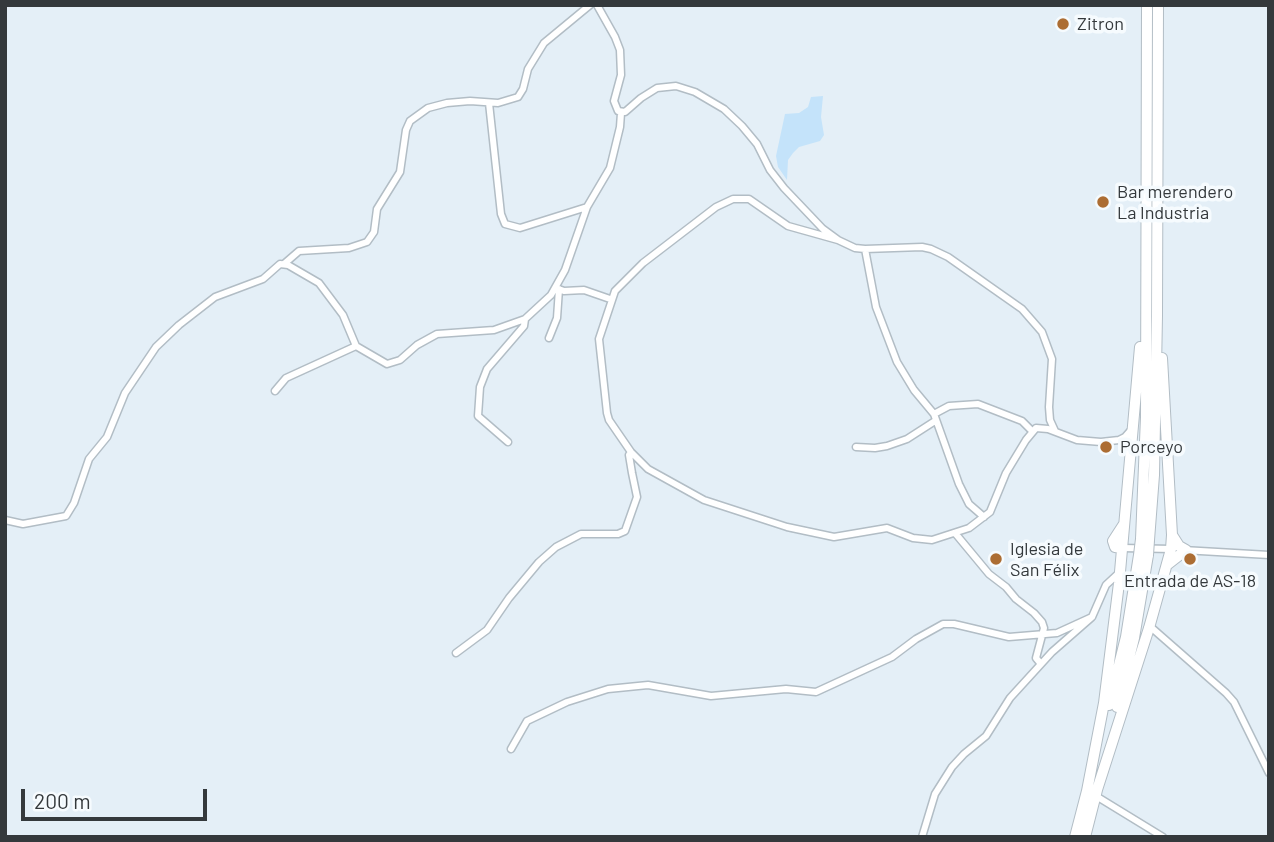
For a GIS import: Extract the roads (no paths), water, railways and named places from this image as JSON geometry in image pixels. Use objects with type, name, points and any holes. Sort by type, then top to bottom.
[{"type":"highway","points":[[1093,793],[1134,638],[1144,555],[1147,5]]},
{"type":"highway","points":[[1145,539],[1154,475],[1158,5]]},
{"type":"highway","points":[[1085,837],[1120,577],[1122,548],[1115,547],[1114,541],[1125,524],[1130,443],[1146,309]]},
{"type":"highway","points":[[1075,837],[1093,793],[1149,628],[1167,565],[1172,535],[1161,339],[1157,316]]},
{"type":"highway","points":[[1167,565],[1186,550],[1179,546],[1172,535]]},
{"type":"street","points":[[5,520],[23,524],[61,518],[70,510],[89,459],[107,438],[125,393],[156,347],[215,297],[263,279],[299,251],[361,246],[370,239],[374,232],[377,209],[400,172],[406,130],[414,118],[428,108],[447,103],[489,103],[512,100],[519,96],[528,69],[544,43],[590,5]]},
{"type":"street","points":[[549,338],[557,317],[558,288],[587,207],[610,167],[620,127],[621,113],[614,101],[621,75],[620,50],[597,5]]},
{"type":"street","points":[[621,113],[628,111],[648,92],[666,86],[690,89],[710,100],[742,126],[783,188],[823,229],[838,240]]},
{"type":"street","points":[[489,103],[499,201],[505,224],[520,228],[587,207]]},
{"type":"street","points":[[1055,430],[1050,420],[1049,407],[1052,359],[1042,332],[1029,315],[948,257],[931,249],[855,248],[838,240],[788,226],[749,199],[733,199],[716,207],[643,263],[610,299],[599,339],[609,420],[631,452],[648,469],[704,500],[787,527],[835,537],[887,528],[923,540],[932,540],[969,528],[993,507],[1006,473],[1032,431],[1043,428],[1055,430],[1077,440],[1130,443]]},
{"type":"street","points":[[865,249],[876,307],[897,362],[935,418],[969,504],[984,517]]},
{"type":"street","points":[[284,264],[312,278],[331,296],[343,315],[356,346],[387,364],[400,360],[416,345],[437,334],[494,330],[525,319],[558,288],[584,290],[610,299]]},
{"type":"street","points":[[508,442],[478,416],[480,387],[487,369],[524,326],[525,319]]},
{"type":"street","points":[[275,391],[286,378],[356,346]]},
{"type":"street","points":[[856,447],[875,448],[907,439],[949,406],[978,404],[1022,421],[1032,431]]},
{"type":"street","points":[[1111,442],[1127,447],[1130,443]]},
{"type":"street","points":[[456,653],[487,630],[509,598],[539,562],[556,547],[581,534],[618,534],[625,531],[637,497],[629,455],[631,452]]},
{"type":"street","points":[[955,533],[989,574],[1034,613],[1044,626],[1036,658],[1041,664]]},
{"type":"street","points":[[1122,548],[1269,555]]},
{"type":"street","points":[[1101,600],[1106,585],[1120,577]]},
{"type":"street","points":[[922,837],[928,813],[942,782],[964,754],[986,736],[1010,698],[1041,664],[1092,617],[1109,588],[1120,577]]},
{"type":"street","points":[[511,750],[527,721],[567,702],[608,689],[649,685],[711,696],[786,689],[817,692],[892,657],[943,624],[1009,636],[1067,630],[1092,617]]},
{"type":"street","points":[[1149,628],[1234,702],[1269,773]]},
{"type":"street","points":[[1093,793],[1163,837]]},
{"type":"place","name":"Zitron","points":[[1063,24]]},
{"type":"place","name":"Bar merendero La Industria","points":[[1103,202]]},
{"type":"place","name":"Porceyo","points":[[1106,447]]},
{"type":"place","name":"Iglesia de San Félix","points":[[996,559]]},
{"type":"place","name":"Entrada de AS-18","points":[[1190,559]]}]
